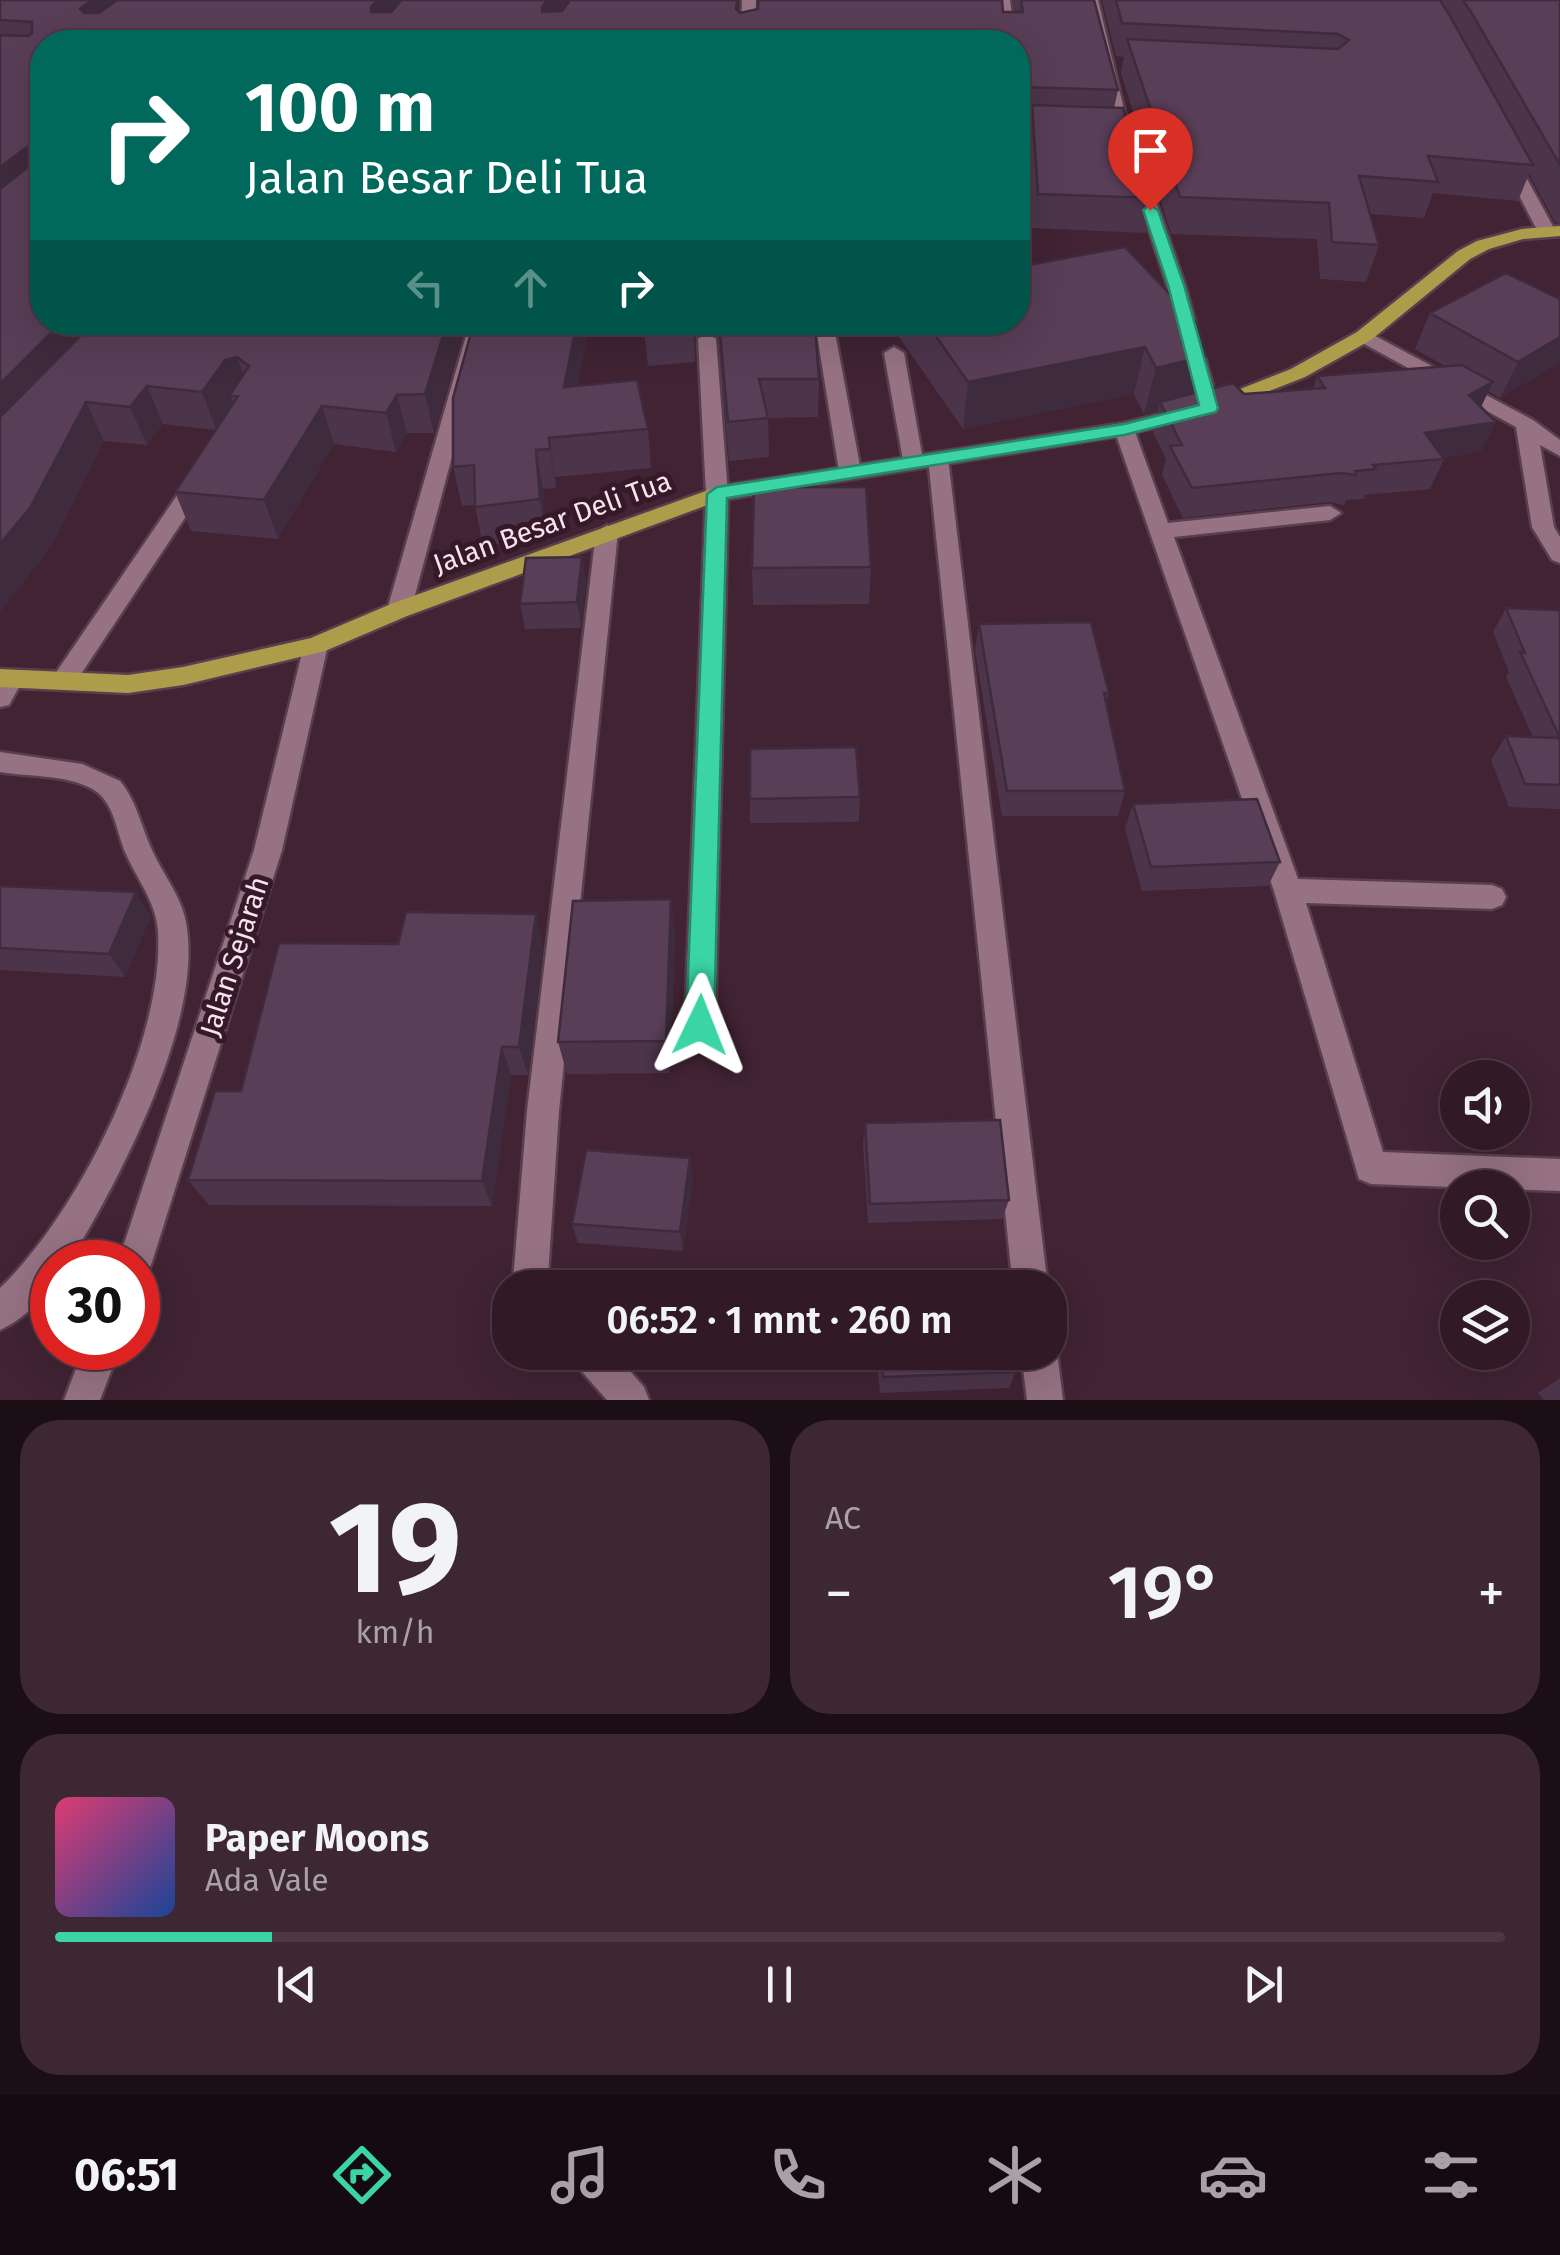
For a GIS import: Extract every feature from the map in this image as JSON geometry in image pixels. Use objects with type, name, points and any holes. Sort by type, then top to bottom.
[{"type":"main road","name":"Jalan Besar Deli Tua","points":[[4,685],[128,684],[316,646],[399,610],[717,494],[1124,429],[1209,408],[1298,374],[1364,336],[1464,255],[1500,238],[1553,230]]},
{"type":"street","points":[[748,30],[749,0]]},
{"type":"street","points":[[1002,0],[1006,30]]},
{"type":"street","points":[[1092,0],[1110,64],[1116,134],[1176,285],[1209,408]]},
{"type":"street","points":[[1110,64],[1129,65]]},
{"type":"street","points":[[1030,130],[1071,132]]},
{"type":"street","points":[[1502,147],[1553,230]]},
{"type":"street","points":[[399,610],[476,335]]},
{"type":"street","points":[[826,335],[850,471]]},
{"type":"street","points":[[1364,336],[1526,424],[1560,450]]},
{"type":"street","points":[[700,1025],[717,494],[707,339]]},
{"type":"street","points":[[894,353],[925,459],[1029,1270]]},
{"type":"street","points":[[1526,424],[1543,527],[1560,556]]},
{"type":"street","points":[[1124,429],[1288,891],[1371,1168],[1560,1175]]},
{"type":"street","points":[[62,683],[216,454]]},
{"type":"street","points":[[1163,531],[1330,513]]},
{"type":"street","points":[[531,1270],[543,1111],[606,532]]},
{"type":"street","name":"Jalan Sejarah","points":[[142,1240],[268,850],[316,646]]},
{"type":"street","points":[[0,762],[85,776],[106,784],[124,813],[144,865],[158,881],[170,909],[173,933],[172,977],[149,1061],[98,1182],[59,1251],[0,1312]]},
{"type":"street","points":[[1288,891],[1492,897]]},
{"type":"street","points":[[82,1400],[94,1370]]},
{"type":"street","points":[[605,1370],[631,1400]]},
{"type":"street","points":[[1041,1370],[1045,1400]]},
{"type":"building","points":[[0,0],[92,0],[80,9],[84,13],[99,13],[117,0],[378,0],[371,12],[391,12],[402,0],[547,0],[542,12],[562,11],[570,0],[737,0],[740,13],[758,9],[758,0],[1002,0],[1003,12],[1023,12],[1021,0],[1094,0],[1118,90],[1030,87],[1030,30],[32,30],[32,22],[0,20]]},
{"type":"building","points":[[1116,0],[1440,0],[1533,165],[1428,156],[1438,182],[1359,176],[1379,245],[1332,242],[1329,203],[1180,197],[1127,39],[1338,49],[1349,40],[1338,34],[1122,23]]},
{"type":"building","points":[[1463,0],[1560,0],[1560,165],[1471,12]]},
{"type":"building","points":[[0,35],[28,36],[30,150],[27,147],[0,167]]},
{"type":"building","points":[[1032,105],[1123,108],[1154,198],[1038,194]]},
{"type":"building","points":[[30,150],[30,335],[49,335],[0,384],[0,189],[29,166]]},
{"type":"building","points":[[1125,247],[1197,323],[1206,356],[1156,368],[1145,347],[968,382],[935,335],[1030,335],[1030,265]]},
{"type":"building","points":[[1506,273],[1560,299],[1560,337],[1518,362],[1430,313]]},
{"type":"building","points":[[81,335],[443,335],[425,394],[397,395],[386,413],[322,406],[264,500],[175,492],[238,396],[230,395],[249,366],[237,357],[225,360],[202,392],[147,386],[130,407],[86,402],[30,508],[0,544],[0,417]]},
{"type":"building","points":[[470,335],[574,335],[564,387],[637,380],[648,429],[549,438],[550,449],[536,450],[540,499],[475,507],[474,465],[453,467],[453,398]]},
{"type":"building","points":[[720,335],[816,335],[819,379],[759,379],[768,418],[728,422]]},
{"type":"building","points":[[1462,365],[1493,382],[1469,395],[1496,422],[1425,433],[1444,459],[1373,465],[1376,469],[1355,471],[1356,475],[1341,473],[1192,488],[1170,446],[1182,445],[1160,402],[1233,383],[1244,394],[1325,388],[1317,376]]},
{"type":"building","points":[[754,487],[866,487],[871,567],[752,568]]},
{"type":"building","points":[[582,557],[577,602],[520,604],[526,558]]},
{"type":"building","points":[[1506,608],[1560,610],[1560,738],[1520,652],[1525,653]]},
{"type":"building","points":[[1091,622],[1109,693],[1104,693],[1125,791],[1007,791],[979,624]]},
{"type":"building","points":[[1506,736],[1560,738],[1560,785],[1525,784]]},
{"type":"building","points":[[856,747],[860,797],[750,799],[750,749]]},
{"type":"building","points":[[1257,799],[1280,862],[1151,867],[1133,804]]},
{"type":"building","points":[[0,886],[136,892],[109,954],[0,948]]},
{"type":"building","points":[[671,899],[666,1041],[558,1042],[573,901]]},
{"type":"building","points":[[406,912],[536,914],[519,1047],[502,1047],[482,1181],[188,1180],[215,1091],[241,1091],[279,943],[398,944]]},
{"type":"building","points":[[1000,1120],[1009,1200],[870,1204],[865,1123]]},
{"type":"building","points":[[586,1150],[690,1158],[680,1232],[572,1224]]},
{"type":"building","points":[[882,1370],[1016,1372],[883,1377]]},
{"type":"route","points":[[700,1025],[717,494],[1124,429],[1209,408],[1176,285],[1150,210]]}]
